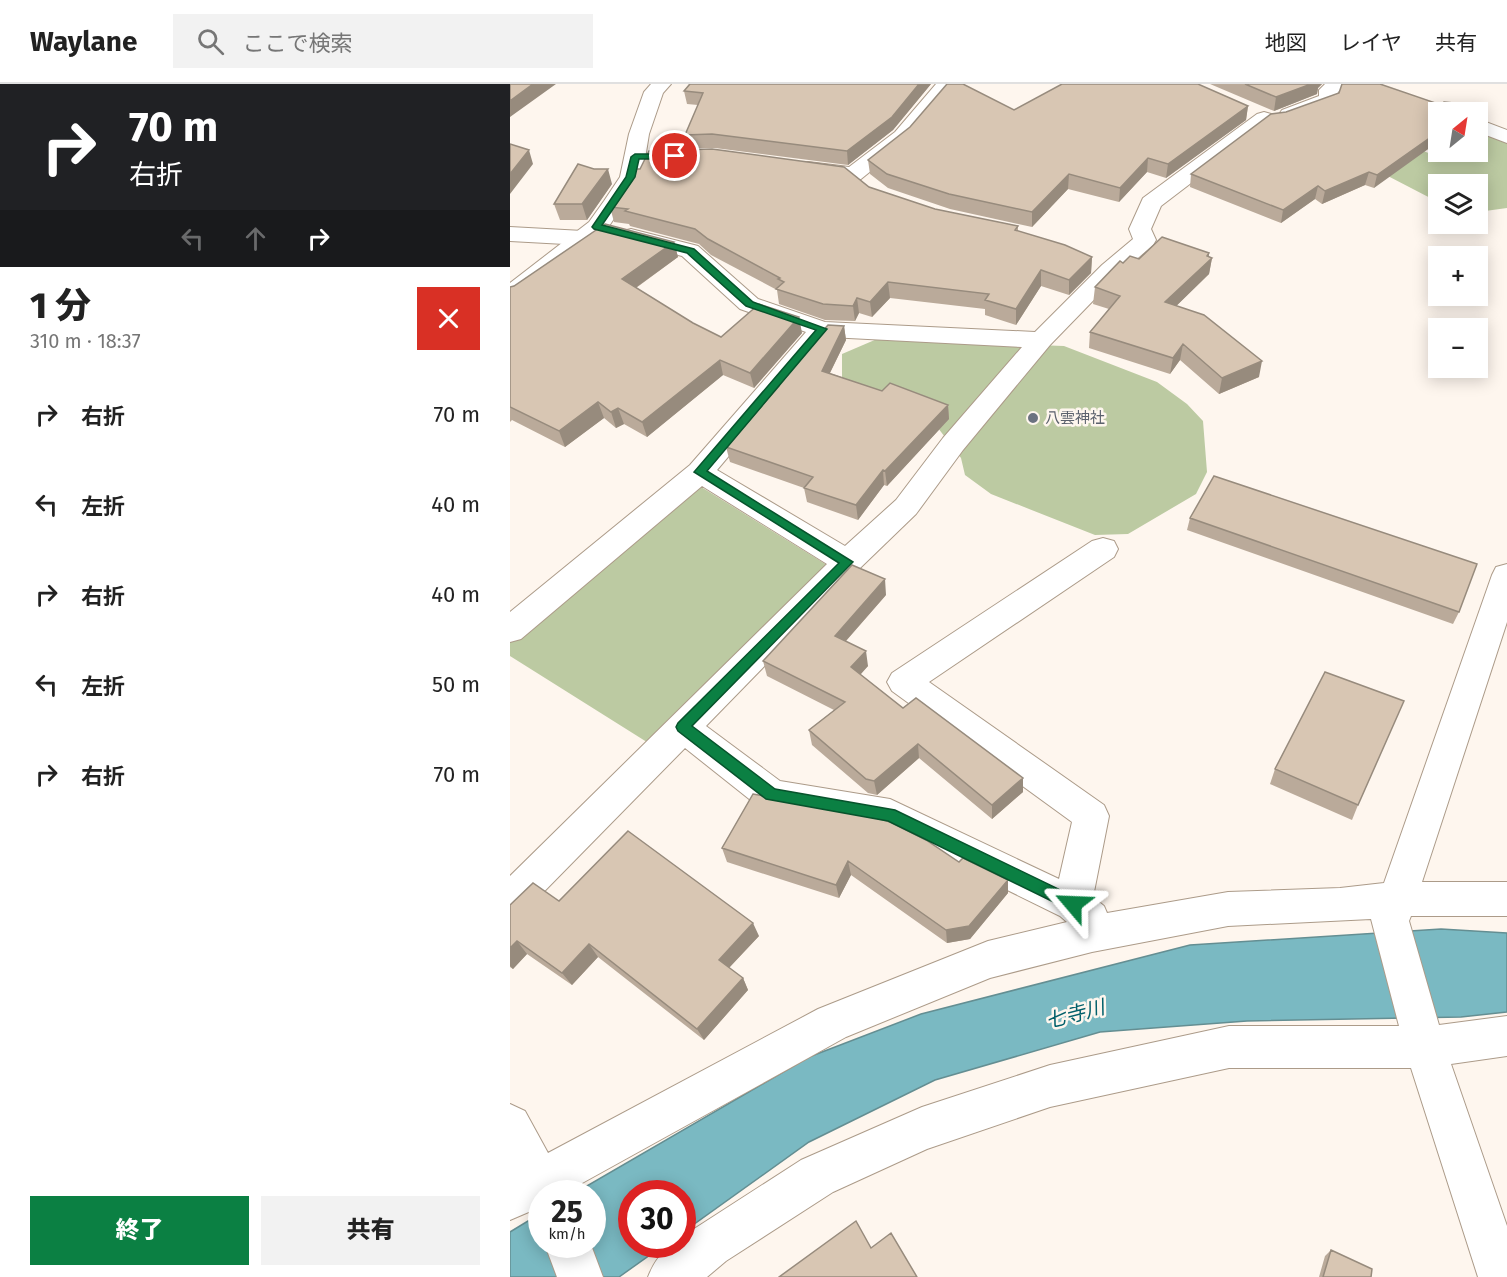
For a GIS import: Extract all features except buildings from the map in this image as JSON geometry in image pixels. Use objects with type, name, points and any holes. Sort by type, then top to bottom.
[{"type":"street","points":[[510,295],[590,232],[631,177],[639,134],[654,92],[661,84]]},
{"type":"street","points":[[784,165],[862,181],[946,84]]},
{"type":"street","points":[[1242,109],[1264,118],[1276,119],[1328,99],[1329,90],[1337,84]]},
{"type":"street","points":[[510,901],[847,562],[906,507],[953,444],[1041,340],[1110,270],[1145,240],[1140,229],[1151,203],[1264,118]]},
{"type":"street","points":[[1488,129],[1507,137]]},
{"type":"street","points":[[635,157],[658,157]]},
{"type":"street","points":[[510,234],[590,232],[690,251],[749,304],[822,329],[1041,340]]},
{"type":"street","points":[[1088,260],[1110,270]]},
{"type":"street","points":[[510,630],[700,472],[822,329]]},
{"type":"street","points":[[700,472],[847,562]]},
{"type":"street","points":[[1073,904],[1091,816],[904,682],[1103,549]]},
{"type":"street","points":[[1501,1277],[1422,1034],[1394,910],[1507,575]]},
{"type":"street","points":[[683,727],[771,795],[890,815],[1073,904],[1106,931]]},
{"type":"street","points":[[552,1180],[832,1023],[988,960],[1106,931],[1228,909],[1340,905],[1394,910],[1507,899]]},
{"type":"street","points":[[671,1277],[710,1245],[817,1176],[922,1129],[1050,1086],[1229,1047],[1422,1034],[1507,1036]]},
{"type":"street","points":[[510,1126],[528,1183]]},
{"type":"street","points":[[573,1258],[580,1277]]},
{"type":"green space","points":[[1488,135],[1507,143],[1507,208],[1488,211],[1488,174],[1428,174],[1428,197],[1357,160],[1406,144],[1428,153],[1428,162],[1488,162]]},
{"type":"green space","points":[[877,339],[1064,346],[1157,382],[1187,404],[1203,421],[1207,472],[1196,494],[1128,534],[1095,535],[991,494],[965,475],[961,458],[938,428],[842,380],[842,354]]},
{"type":"green space","points":[[698,485],[827,565],[650,744],[510,656],[510,642]]},
{"type":"water","name":"七寺川","points":[[1441,929],[1507,933],[1507,1012],[1461,1017],[1247,1021],[1100,1032],[935,1080],[809,1142],[696,1223],[696,1180],[618,1180],[618,1258],[646,1258],[619,1277],[510,1277],[510,1232],[528,1221],[528,1258],[606,1258],[606,1180],[597,1180],[809,1057],[921,1014],[1190,945]]},
{"type":"place","name":"八雲神社","points":[[1033,418]]},
{"type":"route","points":[[675,156],[635,157],[631,177],[597,227],[690,251],[749,304],[822,329],[700,472],[847,562],[683,727],[771,795],[890,815],[1073,904]]}]
